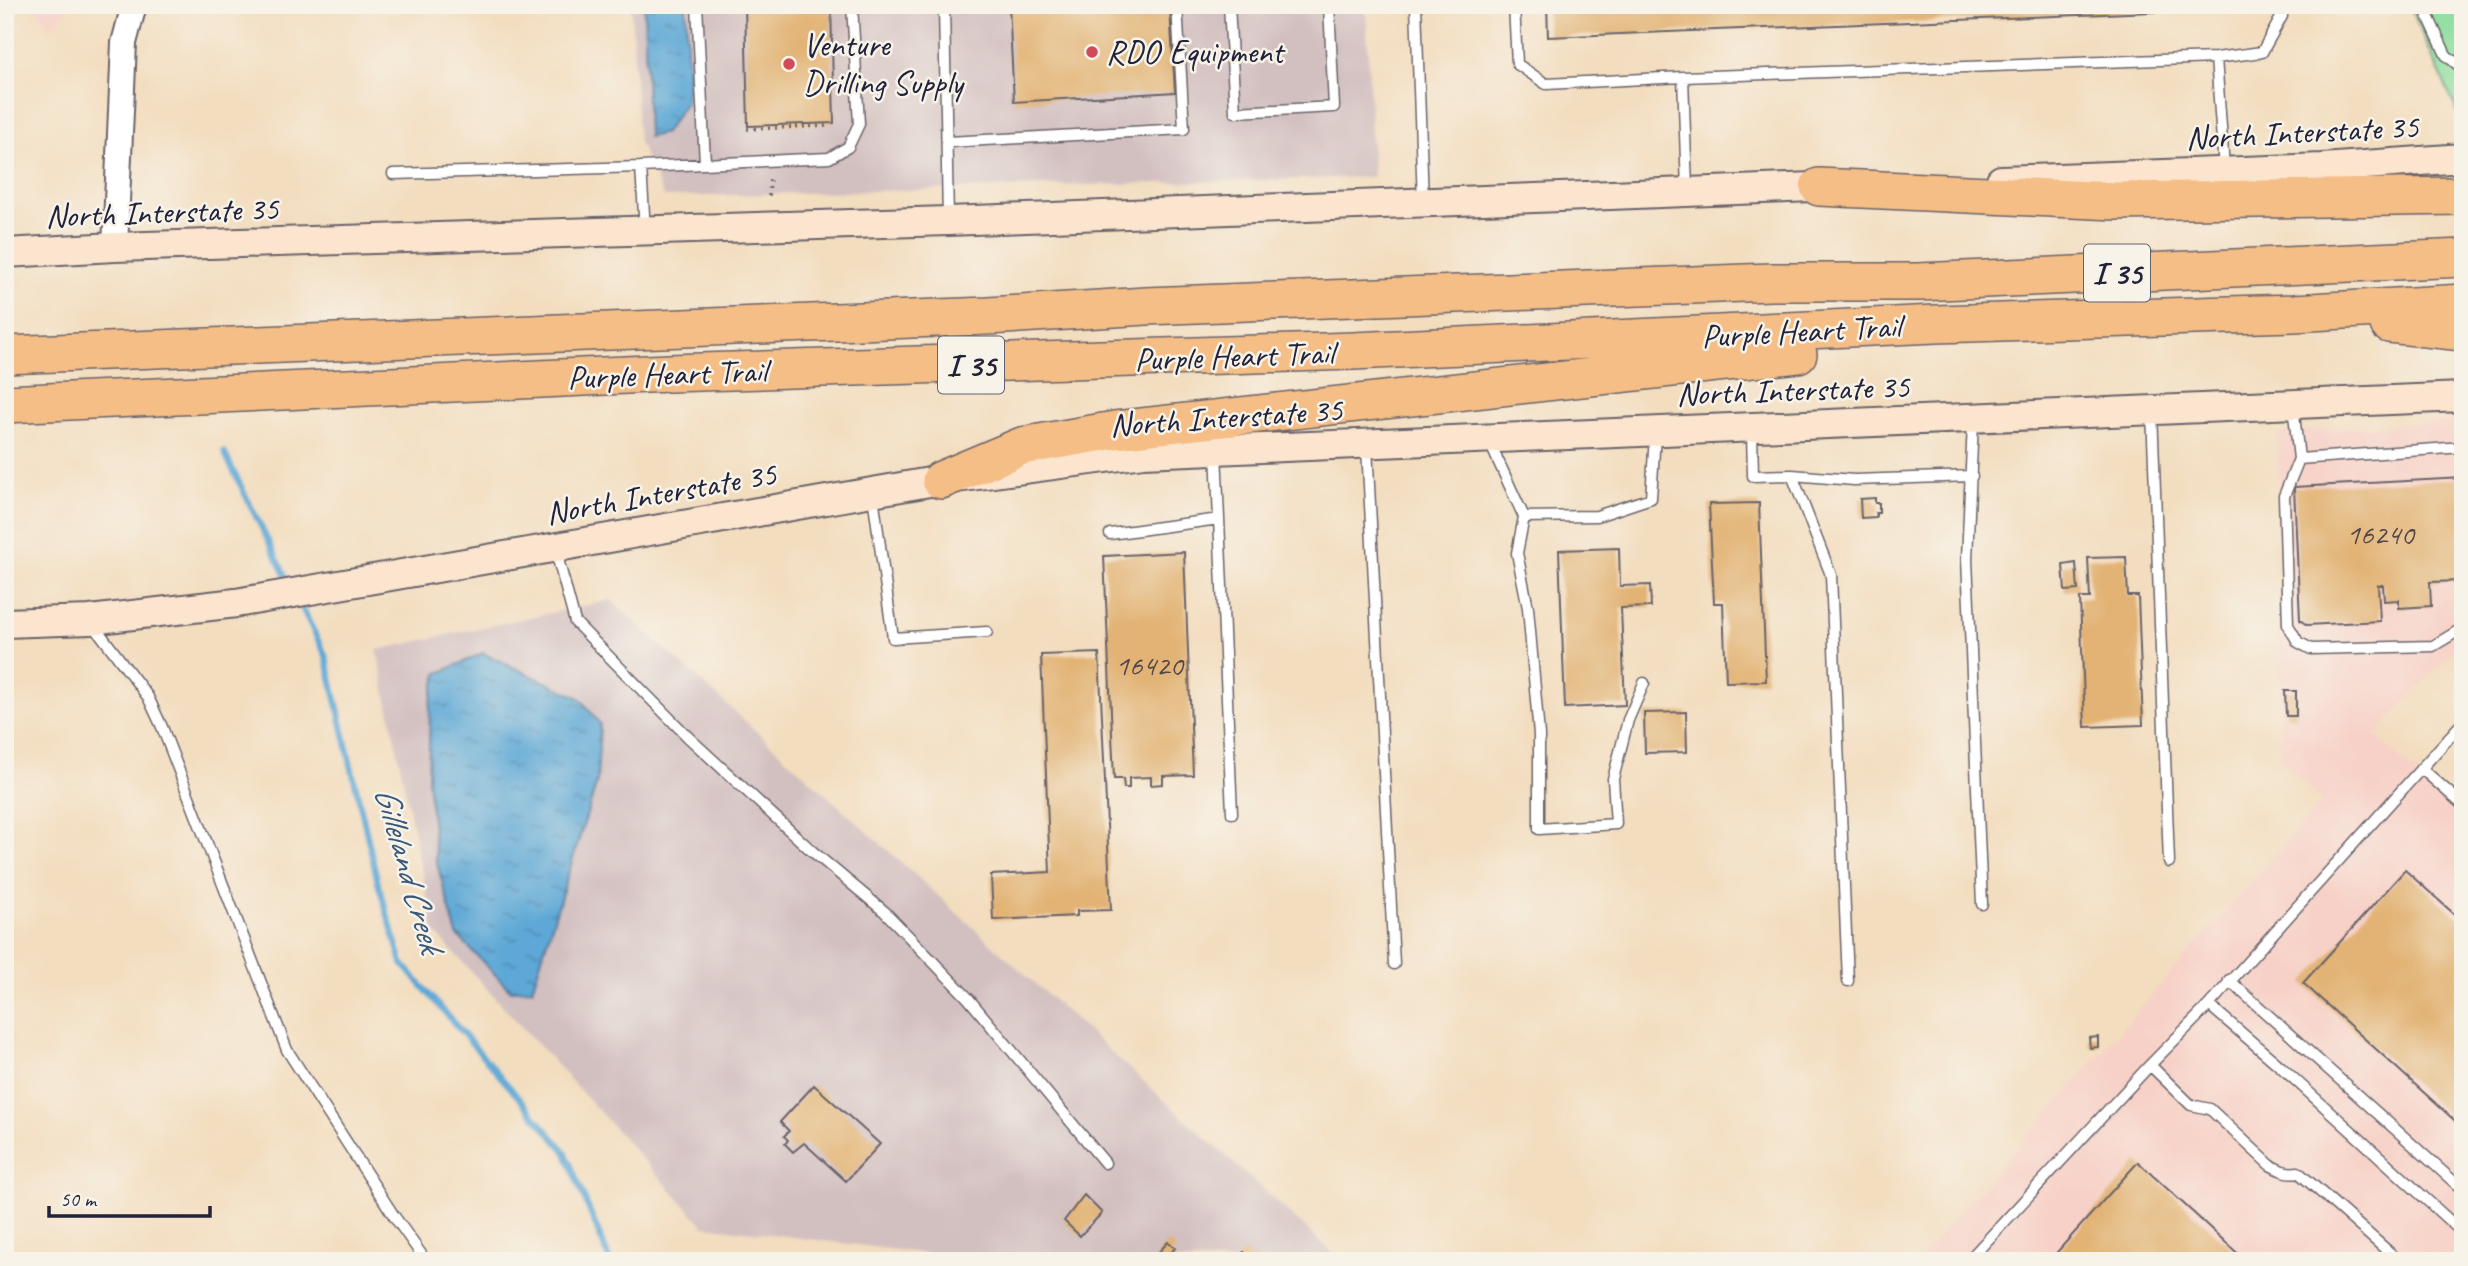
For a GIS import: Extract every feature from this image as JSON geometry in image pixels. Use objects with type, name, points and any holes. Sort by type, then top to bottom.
[{"type":"highway","points":[[1819,187],[2115,201],[2463,196]]},
{"type":"highway","name":"Purple Heart Trail","points":[[5,355],[988,316],[1146,306],[1771,282],[1918,282],[2463,258]]},
{"type":"highway","name":"Purple Heart Trail","points":[[5,404],[655,374],[1582,342],[1936,324],[2294,313],[2463,303]]},
{"type":"highway","points":[[2294,313],[2463,332]]},
{"type":"highway","points":[[940,480],[1021,446],[1115,430],[1816,352],[1936,324]]},
{"type":"main road","name":"North Interstate 35","points":[[5,253],[1687,193],[2224,172],[2463,159]]},
{"type":"main road","name":"North Interstate 35","points":[[5,623],[90,620],[236,603],[940,480],[1143,453],[2463,397]]},
{"type":"street","points":[[115,247],[124,43],[129,7]]},
{"type":"lane","points":[[696,5],[705,163]]},
{"type":"lane","points":[[393,174],[829,158],[848,147],[859,124],[852,5]]},
{"type":"lane","points":[[944,5],[948,221]]},
{"type":"lane","points":[[948,142],[1184,129],[1177,5]]},
{"type":"lane","points":[[1229,5],[1235,112],[1334,107],[1329,5]]},
{"type":"lane","points":[[1416,5],[1423,202]]},
{"type":"lane","points":[[1514,5],[1517,64],[1546,84],[2216,58],[2262,52],[2282,16],[2282,5]]},
{"type":"lane","points":[[2423,5],[2446,55],[2463,69]]},
{"type":"lane","points":[[2216,58],[2224,172]]},
{"type":"lane","points":[[1683,77],[1687,193]]},
{"type":"lane","points":[[641,166],[645,230]]},
{"type":"lane","points":[[2293,404],[2299,459],[2284,496],[2288,625],[2298,642],[2311,649],[2432,646],[2463,628]]},
{"type":"lane","points":[[2152,411],[2169,862]]},
{"type":"lane","points":[[1973,418],[1967,559],[1982,904]]},
{"type":"lane","points":[[1752,427],[1752,476],[1792,475],[1854,480],[1972,476]]},
{"type":"lane","points":[[1524,517],[1597,516],[1651,498],[1656,430]]},
{"type":"lane","points":[[1487,437],[1524,517],[1517,553],[1528,608],[1539,735],[1539,829],[1616,824],[1614,779],[1628,720],[1644,683]]},
{"type":"lane","points":[[1367,443],[1394,964]]},
{"type":"lane","points":[[2299,459],[2463,447]]},
{"type":"lane","points":[[1216,450],[1232,813]]},
{"type":"lane","points":[[1792,475],[1831,575],[1848,981]]},
{"type":"lane","points":[[872,492],[894,638],[987,632]]},
{"type":"lane","points":[[1110,534],[1219,519]]},
{"type":"lane","points":[[555,548],[575,622],[688,737],[812,851],[885,912],[968,998],[1105,1163]]},
{"type":"lane","points":[[90,620],[148,697],[162,727],[287,1050],[426,1261]]},
{"type":"lane","points":[[1968,1261],[2209,1005],[2463,722]]},
{"type":"lane","points":[[2421,768],[2463,805]]},
{"type":"lane","points":[[2229,980],[2463,1190]]},
{"type":"lane","points":[[2209,1005],[2463,1233]]},
{"type":"lane","points":[[2150,1065],[2191,1105],[2210,1109],[2270,1165],[2280,1171],[2298,1172],[2399,1261]]},
{"type":"path","points":[[747,129],[828,127]]},
{"type":"path","points":[[769,196],[770,176]]},
{"type":"shaded area","points":[[32,5],[72,5],[50,28]]},
{"type":"shaded area","points":[[631,5],[1366,5],[1373,177],[664,197],[638,140]]},
{"type":"shaded area","points":[[2463,421],[2463,640],[2375,735],[2463,815],[2463,1261],[1918,1261],[2322,801],[2280,758],[2278,433]]},
{"type":"shaded area","points":[[611,600],[1342,1261],[985,1261],[704,1226],[434,931],[377,650]]},
{"type":"green space","points":[[2409,5],[2463,5],[2463,124]]},
{"type":"water","points":[[644,5],[686,5],[686,102],[665,133],[648,137]]},
{"type":"water","points":[[483,653],[580,698],[600,724],[597,782],[532,989],[510,990],[457,935],[436,860],[428,782],[430,705],[437,674]]},
{"type":"building","name":"Venture Drilling Supply","points":[[745,5],[831,5],[834,123],[748,126]]},
{"type":"building","name":"RDO Equipment","points":[[1009,5],[1110,5],[1111,13],[1170,9],[1175,92],[1014,102]]},
{"type":"building","points":[[1547,5],[2248,5],[2249,8],[1548,37]]},
{"type":"building","points":[[2463,478],[2463,581],[2430,582],[2431,606],[2399,608],[2399,600],[2384,601],[2383,585],[2378,585],[2380,621],[2307,625],[2300,620],[2294,487]]},
{"type":"building","points":[[1875,498],[1875,503],[1879,503],[1879,513],[1876,513],[1876,517],[1861,518],[1860,499]]},
{"type":"building","points":[[1759,503],[1766,681],[1726,682],[1723,603],[1714,603],[1709,504]]},
{"type":"building","points":[[1619,548],[1620,586],[1650,585],[1651,607],[1621,608],[1625,705],[1565,708],[1559,550]]},
{"type":"building","points":[[1184,552],[1193,775],[1163,776],[1163,784],[1151,785],[1151,777],[1129,778],[1129,788],[1124,788],[1123,779],[1114,779],[1104,556]]},
{"type":"building","points":[[2126,557],[2128,596],[2138,596],[2143,725],[2085,727],[2080,598],[2090,598],[2088,558]]},
{"type":"building","points":[[2076,563],[2078,590],[2065,591],[2063,565]]},
{"type":"building","points":[[1099,653],[1111,910],[1077,911],[1077,916],[993,920],[991,875],[1050,872],[1041,655]]},
{"type":"building","points":[[2285,691],[2296,691],[2296,716],[2286,716]]},
{"type":"building","points":[[1686,712],[1687,752],[1645,753],[1644,713]]},
{"type":"building","points":[[2405,870],[2463,922],[2463,1128],[2303,983]]},
{"type":"building","points":[[2098,1037],[2098,1047],[2090,1048],[2089,1038]]},
{"type":"building","points":[[814,1085],[880,1144],[846,1181],[804,1143],[793,1152],[785,1144],[788,1140],[784,1136],[789,1131],[780,1122]]},
{"type":"building","points":[[2138,1162],[2246,1261],[2049,1261]]},
{"type":"building","points":[[1084,1195],[1102,1213],[1080,1236],[1064,1221]]},
{"type":"building","points":[[1168,1242],[1175,1248],[1170,1254],[1178,1261],[1163,1261],[1156,1255]]},
{"type":"building","points":[[1244,1252],[1253,1261],[1235,1261]]},
{"type":"waterway","name":"Gilleland Creek","points":[[224,452],[291,587]]},
{"type":"waterway","name":"Gilleland Creek","points":[[298,600],[326,656],[378,883],[402,963],[565,1151],[610,1261]]},
{"type":"place","name":"RDO Equipment","points":[[1092,52]]},
{"type":"place","name":"Venture Drilling Supply","points":[[789,64]]}]
